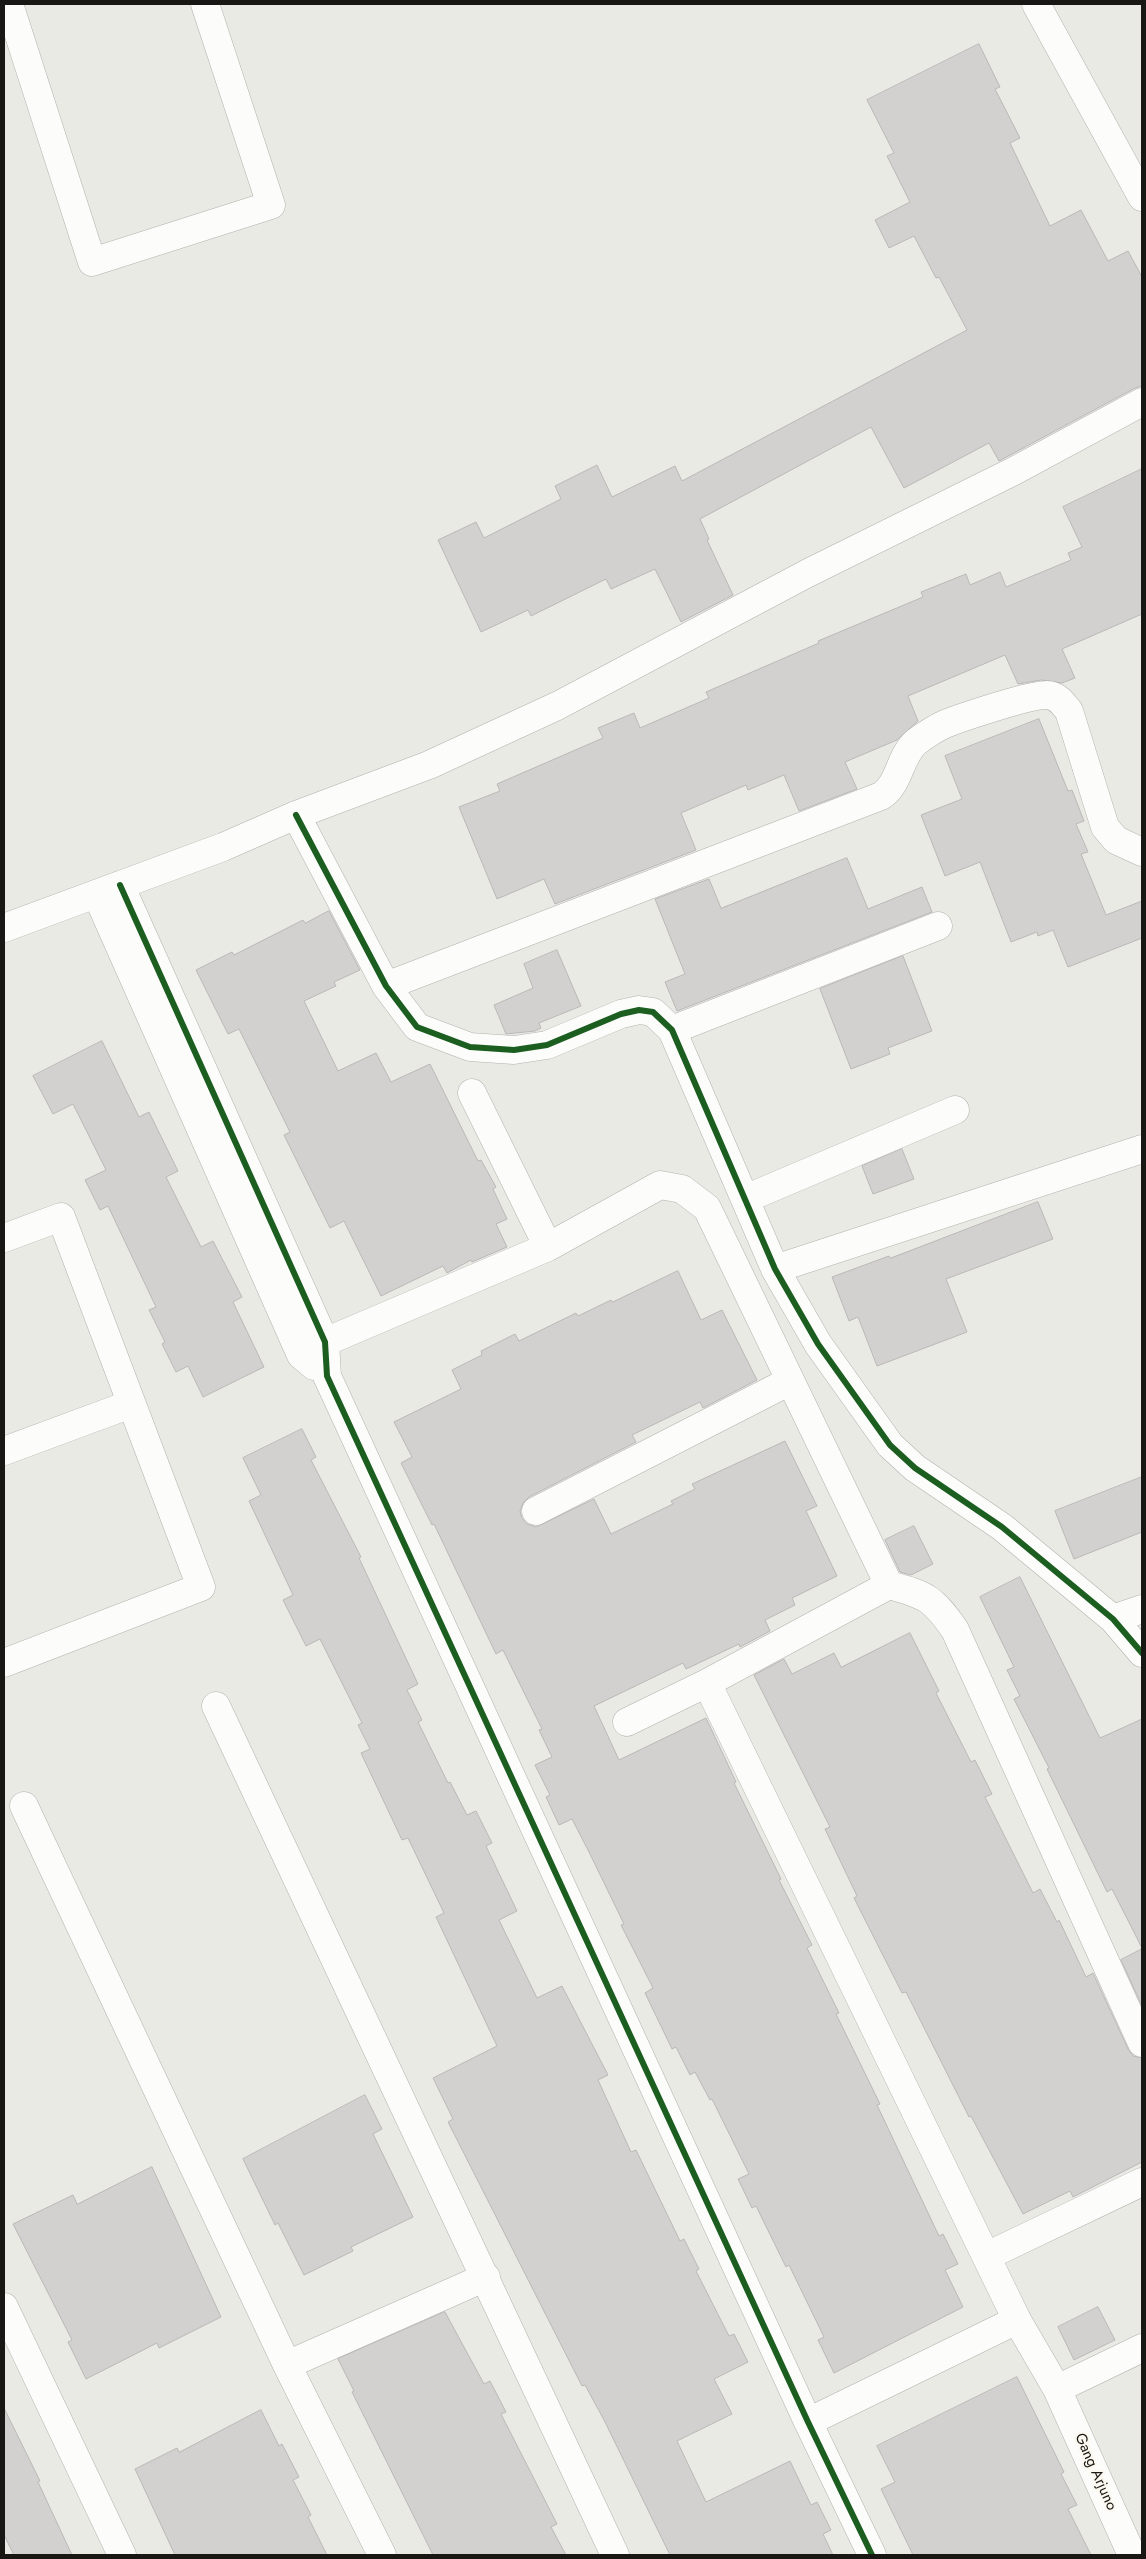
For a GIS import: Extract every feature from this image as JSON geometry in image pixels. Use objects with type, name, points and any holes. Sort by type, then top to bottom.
[{"type":"street","points":[[9,4],[92,262],[271,205],[206,4]]},
{"type":"street","points":[[1036,4],[1142,197]]},
{"type":"street","points":[[4,928],[223,847],[296,815],[429,765],[557,706],[808,573],[1014,471],[1142,402]]},
{"type":"street","points":[[386,986],[881,796],[890,790],[910,749],[916,742],[944,724],[993,708],[1047,694],[1060,699],[1068,712],[1106,827],[1116,840],[1142,852]]},
{"type":"street","points":[[296,815],[386,986],[418,1027],[470,1047],[514,1050],[547,1045],[621,1014],[639,1010],[652,1012],[672,1030],[775,1269],[818,1344],[890,1445],[915,1468],[1002,1527],[1113,1619],[1142,1653]]},
{"type":"street","points":[[109,890],[325,1342],[327,1376],[808,2422],[872,2555]]},
{"type":"street","points":[[109,890],[301,1355],[327,1376]]},
{"type":"street","points":[[672,1030],[938,926]]},
{"type":"street","points":[[472,1093],[548,1247]]},
{"type":"street","points":[[745,1199],[955,1110]]},
{"type":"street","points":[[775,1269],[1142,1149]]},
{"type":"street","points":[[301,1355],[325,1342],[548,1247],[660,1185],[682,1189],[707,1208],[889,1585]]},
{"type":"street","points":[[4,1238],[61,1217],[201,1587],[4,1663]]},
{"type":"street","points":[[536,1511],[790,1380]]},
{"type":"street","points":[[4,1451],[131,1404]]},
{"type":"street","points":[[626,1722],[707,1683],[889,1585],[916,1592],[939,1606],[955,1630],[1142,2043]]},
{"type":"street","points":[[1113,1619],[1142,1609]]},
{"type":"street","name":"Gang Arjuno","points":[[707,1683],[1017,2320],[1057,2389],[1132,2555]]},
{"type":"street","points":[[216,1706],[615,2555]]},
{"type":"street","points":[[24,1806],[287,2364],[382,2555]]},
{"type":"street","points":[[987,2256],[1142,2182]]},
{"type":"street","points":[[287,2364],[486,2277]]},
{"type":"street","points":[[4,2307],[122,2555]]},
{"type":"street","points":[[808,2422],[1017,2320]]},
{"type":"street","points":[[1057,2389],[1142,2348]]},
{"type":"building","points":[[979,44],[1000,87],[995,89],[1020,138],[1010,143],[1050,226],[1081,210],[1108,261],[1128,251],[1142,277],[1142,386],[999,461],[989,443],[904,488],[871,427],[700,519],[709,539],[707,540],[733,595],[681,622],[655,569],[611,589],[606,579],[531,616],[528,610],[481,632],[438,540],[476,522],[484,538],[561,499],[555,486],[597,465],[612,497],[675,466],[682,481],[967,330],[939,277],[936,278],[914,236],[889,248],[875,220],[910,202],[887,156],[894,153],[867,100]]},
{"type":"building","points":[[1142,469],[1142,614],[1062,649],[1075,678],[1062,683],[1041,680],[1018,684],[1005,655],[908,696],[918,721],[897,740],[845,762],[857,789],[799,811],[784,775],[748,790],[746,785],[681,813],[696,850],[555,904],[544,879],[497,899],[459,807],[500,791],[497,784],[603,738],[598,728],[634,713],[640,728],[709,698],[706,692],[819,643],[818,641],[923,597],[921,592],[966,574],[970,585],[1000,572],[1006,587],[1071,560],[1068,553],[1082,547],[1063,507]]},
{"type":"building","points":[[1039,719],[1068,791],[1072,790],[1084,821],[1076,824],[1088,852],[1081,854],[1106,915],[1142,901],[1142,938],[1068,967],[1053,930],[1038,936],[1037,932],[1011,942],[980,862],[945,876],[921,815],[962,799],[945,756]]},
{"type":"building","points":[[847,858],[868,909],[922,887],[932,912],[677,1011],[665,982],[685,974],[655,899],[709,879],[721,908]]},
{"type":"building","points":[[329,911],[360,970],[334,982],[336,986],[304,1001],[338,1071],[376,1053],[391,1082],[430,1064],[478,1161],[481,1160],[496,1187],[493,1189],[507,1219],[496,1224],[507,1247],[472,1262],[471,1260],[447,1273],[443,1266],[381,1296],[344,1221],[330,1228],[284,1135],[290,1132],[239,1029],[228,1034],[196,970],[232,952],[234,955],[303,920],[305,923]]},
{"type":"building","points":[[557,950],[581,1006],[539,1023],[541,1028],[535,1031],[506,1034],[494,1005],[533,988],[524,964]]},
{"type":"building","points":[[903,956],[932,1031],[888,1048],[890,1054],[851,1069],[820,989]]},
{"type":"building","points":[[102,1041],[139,1117],[149,1112],[178,1171],[166,1177],[201,1247],[213,1241],[242,1297],[233,1302],[264,1367],[203,1397],[188,1366],[176,1372],[162,1344],[165,1342],[149,1310],[156,1307],[108,1206],[100,1210],[85,1180],[106,1170],[73,1104],[53,1114],[33,1076]]},
{"type":"building","points":[[902,1149],[914,1179],[873,1194],[862,1166]]},
{"type":"building","points":[[1038,1202],[1053,1239],[946,1279],[967,1332],[877,1366],[858,1317],[849,1321],[832,1277],[889,1256],[890,1258]]},
{"type":"building","points":[[678,1271],[701,1320],[722,1310],[757,1380],[703,1408],[700,1402],[632,1435],[636,1442],[529,1497],[523,1503],[520,1511],[522,1518],[527,1524],[536,1527],[594,1499],[611,1534],[673,1504],[671,1501],[695,1489],[692,1484],[785,1441],[817,1506],[806,1511],[837,1576],[792,1598],[795,1605],[765,1620],[770,1631],[740,1647],[739,1644],[686,1669],[683,1663],[594,1706],[619,1760],[706,1718],[736,1782],[734,1783],[781,1879],[779,1880],[812,1945],[807,1948],[839,2013],[836,2014],[880,2104],[877,2105],[939,2236],[943,2234],[958,2264],[945,2270],[963,2307],[834,2373],[818,2340],[824,2337],[789,2265],[786,2267],[756,2206],[752,2208],[738,2179],[749,2174],[712,2099],[710,2100],[695,2072],[690,2075],[676,2047],[672,2049],[645,1993],[653,1988],[621,1925],[624,1924],[590,1854],[572,1819],[559,1825],[546,1797],[550,1795],[535,1765],[552,1757],[539,1730],[542,1729],[503,1650],[496,1654],[434,1524],[432,1525],[401,1463],[412,1457],[394,1422],[461,1389],[452,1370],[482,1355],[481,1351],[515,1334],[519,1341],[576,1313],[578,1316],[611,1300],[612,1302]]},
{"type":"building","points":[[302,1429],[316,1457],[311,1460],[361,1557],[359,1558],[418,1684],[407,1690],[422,1720],[418,1722],[448,1783],[450,1782],[467,1815],[476,1811],[492,1843],[486,1846],[517,1911],[499,1920],[537,1998],[562,1986],[608,2075],[598,2080],[631,2152],[636,2150],[680,2241],[684,2239],[699,2269],[696,2271],[729,2336],[734,2334],[748,2362],[714,2379],[732,2414],[677,2441],[706,2502],[790,2461],[811,2505],[817,2502],[831,2530],[823,2534],[833,2555],[670,2555],[604,2420],[585,2385],[582,2386],[448,2122],[453,2119],[433,2078],[497,2046],[436,1917],[444,1913],[408,1838],[402,1840],[361,1753],[370,1749],[358,1725],[362,1723],[320,1639],[306,1646],[283,1600],[293,1595],[249,1501],[261,1495],[243,1458]]},
{"type":"building","points":[[1142,1477],[1142,1532],[1074,1559],[1055,1511]]},
{"type":"building","points":[[914,1526],[933,1564],[911,1575],[900,1572],[885,1540]]},
{"type":"building","points":[[1020,1577],[1100,1738],[1142,1719],[1142,1948],[1112,1889],[1107,1892],[1047,1769],[1049,1768],[1014,1699],[1020,1696],[1007,1670],[1014,1667],[980,1597]]},
{"type":"building","points":[[910,1633],[939,1691],[936,1693],[971,1762],[975,1760],[992,1794],[985,1797],[1033,1893],[1040,1889],[1057,1922],[1059,1920],[1086,1977],[1093,1973],[1128,2049],[1133,2056],[1142,2058],[1142,2162],[1073,2197],[1070,2191],[1023,2214],[971,2116],[969,2117],[906,1992],[902,1993],[854,1898],[857,1896],[825,1829],[830,1827],[754,1675],[784,1659],[792,1674],[834,1653],[841,1667]]},
{"type":"building","points":[[1142,1949],[1142,2006],[1121,1960]]},
{"type":"building","points":[[365,2095],[382,2129],[373,2134],[413,2217],[351,2247],[353,2251],[304,2275],[278,2223],[275,2225],[243,2159]]},
{"type":"building","points":[[152,2167],[221,2317],[159,2348],[157,2343],[86,2379],[68,2342],[72,2340],[13,2224],[73,2195],[77,2204]]},
{"type":"building","points":[[1098,2307],[1115,2340],[1074,2360],[1058,2327]]},
{"type":"building","points":[[445,2312],[484,2384],[490,2381],[506,2412],[501,2414],[557,2524],[551,2527],[566,2555],[433,2555],[352,2392],[354,2391],[338,2359]]},
{"type":"building","points":[[1017,2377],[1064,2472],[1061,2474],[1077,2505],[1068,2509],[1091,2555],[913,2555],[881,2489],[895,2482],[877,2446]]},
{"type":"building","points":[[4,2408],[40,2481],[38,2482],[72,2555],[14,2555],[4,2535]]},
{"type":"building","points":[[261,2410],[279,2446],[282,2444],[299,2477],[293,2480],[311,2515],[308,2517],[327,2555],[175,2555],[135,2469],[177,2448],[179,2452]]},
{"type":"cycle path","points":[[296,815],[386,986],[417,1027],[470,1047],[514,1050],[547,1045],[621,1014],[639,1010],[653,1012],[672,1030],[775,1269],[818,1344],[890,1445],[915,1468],[1002,1527],[1113,1619],[1142,1653]]},
{"type":"cycle path","points":[[120,885],[325,1342],[327,1376],[808,2422],[872,2555]]}]
